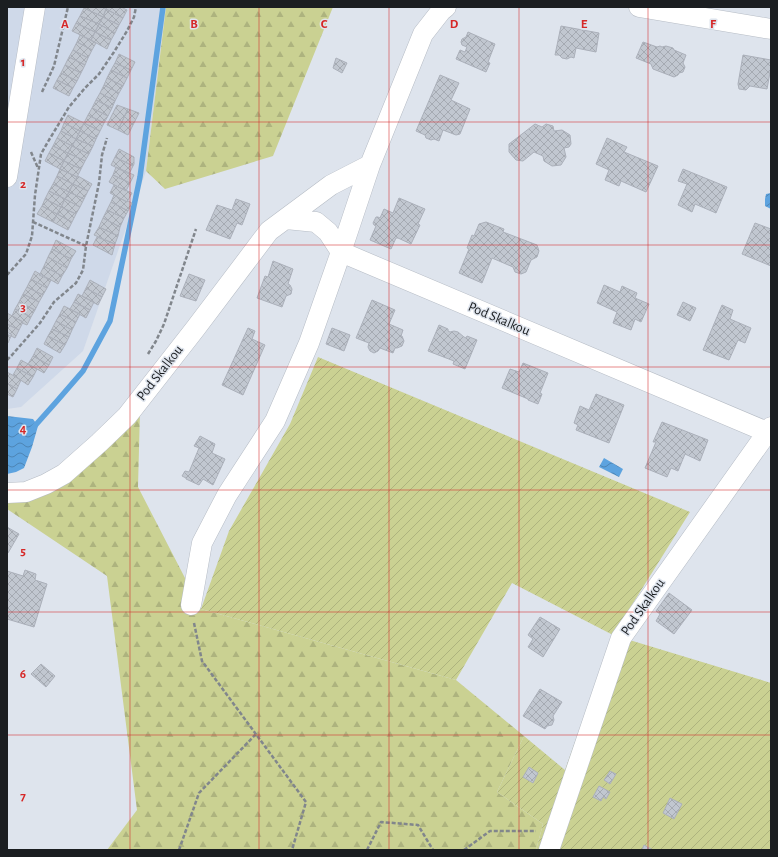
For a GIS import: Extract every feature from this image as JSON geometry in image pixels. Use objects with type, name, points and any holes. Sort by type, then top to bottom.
[{"type":"street","points":[[7,177],[35,7]]},
{"type":"street","points":[[191,605],[202,543],[227,495],[275,421],[309,343],[370,165],[423,34],[441,11],[446,7]]},
{"type":"street","points":[[639,7],[771,29]]},
{"type":"street","name":"Pod Skalkou","points":[[7,493],[26,492],[46,484],[64,474],[127,416],[269,231],[331,185],[370,165]]},
{"type":"street","points":[[286,218],[316,222],[328,232],[341,252]]},
{"type":"street","name":"Pod Skalkou","points":[[341,252],[769,430],[621,638],[552,841]]},
{"type":"path","points":[[41,94],[54,66],[68,7]]},
{"type":"path","points":[[7,275],[26,254],[32,236],[35,195],[41,154],[69,107],[99,74],[110,58],[127,31],[134,17],[136,7]]},
{"type":"path","points":[[7,360],[40,323],[54,302],[76,283],[83,270],[86,246],[99,183],[102,155],[107,138]]},
{"type":"path","points":[[31,148],[31,154],[38,169]]},
{"type":"path","points":[[33,222],[86,246]]},
{"type":"path","points":[[146,359],[164,324],[196,229]]},
{"type":"path","points":[[191,605],[202,661],[306,802],[292,850]]},
{"type":"path","points":[[179,850],[199,793],[256,734]]},
{"type":"path","points":[[367,850],[381,822],[418,825],[433,850]]},
{"type":"path","points":[[464,850],[490,831],[552,841]]},
{"type":"shaded area","points":[[7,7],[166,7],[146,171],[83,351],[21,407],[7,409]]},
{"type":"green space","points":[[166,7],[333,7],[273,156],[165,189],[146,171]]},
{"type":"green space","points":[[318,357],[690,512],[613,635],[512,583],[456,680],[201,609],[229,531],[290,424]]},
{"type":"green space","points":[[140,411],[138,487],[201,609],[456,680],[524,736],[497,792],[543,824],[536,850],[107,850],[137,810],[107,576],[7,509],[7,501]]},
{"type":"green space","points":[[613,635],[771,683],[771,850],[536,850],[543,824],[497,792],[524,736],[565,770]]},
{"type":"water","points":[[771,193],[771,209],[765,206],[765,199],[766,194]]},
{"type":"water","points":[[7,416],[33,419],[38,426],[24,468],[7,474]]},
{"type":"water","points":[[604,458],[623,469],[619,477],[599,467]]},
{"type":"building","points":[[84,7],[102,7],[106,9],[103,17]]},
{"type":"building","points":[[108,7],[121,7],[127,10],[123,18],[106,9]]},
{"type":"building","points":[[84,8],[103,17],[99,24],[80,16]]},
{"type":"building","points":[[106,9],[123,18],[119,25],[103,17]]},
{"type":"building","points":[[80,16],[99,24],[95,32],[76,23]]},
{"type":"building","points":[[103,17],[119,25],[115,33],[99,24]]},
{"type":"building","points":[[76,23],[95,32],[91,40],[72,31]]},
{"type":"building","points":[[99,24],[115,33],[111,40],[95,32]]},
{"type":"building","points":[[561,26],[599,33],[596,52],[576,48],[574,58],[571,57],[567,59],[562,58],[559,55],[555,55]]},
{"type":"building","points":[[95,32],[111,40],[107,49],[91,40]]},
{"type":"building","points":[[468,32],[495,44],[486,72],[456,59],[460,50],[465,52],[467,47],[462,45],[461,42],[462,39],[466,37]]},
{"type":"building","points":[[80,35],[96,43],[92,50],[77,42]]},
{"type":"building","points":[[77,42],[92,50],[88,58],[73,50]]},
{"type":"building","points":[[643,42],[657,47],[666,46],[673,48],[674,50],[686,55],[683,63],[685,67],[683,72],[674,77],[653,69],[651,64],[636,58]]},
{"type":"building","points":[[73,50],[88,58],[85,65],[69,57]]},
{"type":"building","points":[[119,54],[135,62],[131,70],[115,63]]},
{"type":"building","points":[[743,55],[771,60],[767,89],[750,86],[746,90],[739,89],[738,84]]},
{"type":"building","points":[[69,57],[85,65],[81,73],[65,65]]},
{"type":"building","points":[[336,58],[347,63],[342,73],[333,68]]},
{"type":"building","points":[[115,63],[131,70],[127,78],[111,70]]},
{"type":"building","points":[[65,65],[81,73],[77,81],[61,73]]},
{"type":"building","points":[[111,70],[127,78],[123,86],[107,78]]},
{"type":"building","points":[[61,73],[77,81],[73,88],[57,80]]},
{"type":"building","points":[[440,75],[459,83],[451,100],[470,109],[460,134],[456,135],[443,130],[439,141],[426,138],[425,135],[416,131]]},
{"type":"building","points":[[107,78],[123,86],[119,93],[104,85]]},
{"type":"building","points":[[57,80],[73,88],[69,96],[53,88]]},
{"type":"building","points":[[104,85],[119,93],[115,101],[100,93]]},
{"type":"building","points":[[100,93],[115,101],[112,108],[96,100]]},
{"type":"building","points":[[96,100],[112,108],[108,116],[92,108]]},
{"type":"building","points":[[117,105],[128,109],[118,130],[107,125]]},
{"type":"building","points":[[92,108],[108,116],[104,123],[88,115]]},
{"type":"building","points":[[128,109],[139,113],[128,135],[118,130]]},
{"type":"building","points":[[68,115],[84,123],[80,131],[64,123]]},
{"type":"building","points":[[88,115],[104,123],[100,131],[84,123]]},
{"type":"building","points":[[64,123],[80,131],[76,139],[61,131]]},
{"type":"building","points":[[84,123],[100,131],[96,139],[80,131]]},
{"type":"building","points":[[535,124],[542,127],[546,124],[553,126],[554,131],[562,130],[570,135],[571,144],[569,147],[564,148],[566,157],[561,165],[552,166],[544,161],[543,156],[534,152],[523,161],[516,160],[509,152],[509,144]]},
{"type":"building","points":[[61,131],[76,139],[72,146],[57,138]]},
{"type":"building","points":[[80,131],[96,139],[93,146],[76,139]]},
{"type":"building","points":[[57,138],[72,146],[68,153],[53,146]]},
{"type":"building","points":[[607,138],[627,147],[624,152],[658,166],[646,192],[621,181],[619,186],[605,180],[609,170],[596,164]]},
{"type":"building","points":[[76,139],[93,146],[89,154],[72,146]]},
{"type":"building","points":[[53,146],[68,153],[64,161],[49,153]]},
{"type":"building","points":[[72,146],[89,154],[85,161],[68,153]]},
{"type":"building","points":[[119,149],[134,157],[133,166],[115,157]]},
{"type":"building","points":[[49,153],[64,161],[60,169],[45,161]]},
{"type":"building","points":[[68,153],[85,161],[81,169],[64,161]]},
{"type":"building","points":[[115,157],[133,166],[129,174],[111,165]]},
{"type":"building","points":[[64,161],[81,169],[77,177],[60,169]]},
{"type":"building","points":[[116,167],[134,175],[130,183],[113,175]]},
{"type":"building","points":[[60,169],[77,177],[73,184],[57,176]]},
{"type":"building","points":[[683,169],[727,187],[716,213],[695,204],[692,212],[678,205],[687,184],[678,181]]},
{"type":"building","points":[[113,175],[130,183],[126,191],[109,182]]},
{"type":"building","points":[[57,176],[73,184],[69,192],[53,184]]},
{"type":"building","points":[[78,176],[92,184],[88,191],[73,184]]},
{"type":"building","points":[[53,184],[69,192],[65,199],[49,191]]},
{"type":"building","points":[[73,184],[88,191],[84,199],[69,192]]},
{"type":"building","points":[[114,185],[132,193],[127,202],[110,193]]},
{"type":"building","points":[[49,191],[65,199],[61,207],[45,199]]},
{"type":"building","points":[[69,192],[84,199],[80,207],[65,199]]},
{"type":"building","points":[[114,195],[132,203],[128,211],[111,202]]},
{"type":"building","points":[[399,198],[425,209],[418,224],[420,225],[411,244],[396,238],[391,249],[370,240],[376,226],[373,223],[376,217],[380,218],[384,209],[393,213]]},
{"type":"building","points":[[45,199],[61,207],[57,214],[42,206]]},
{"type":"building","points":[[65,199],[80,207],[76,214],[61,207]]},
{"type":"building","points":[[236,199],[250,204],[242,225],[237,223],[230,239],[206,230],[217,205],[232,210]]},
{"type":"building","points":[[111,202],[128,211],[124,218],[107,210]]},
{"type":"building","points":[[42,206],[57,214],[53,222],[37,214]]},
{"type":"building","points":[[61,207],[76,214],[72,222],[57,214]]},
{"type":"building","points":[[107,210],[124,218],[120,227],[103,218]]},
{"type":"building","points":[[57,214],[72,222],[68,230],[53,222]]},
{"type":"building","points":[[103,218],[120,227],[118,236],[99,227]]},
{"type":"building","points":[[486,222],[504,229],[503,232],[537,245],[539,251],[537,257],[531,260],[526,272],[521,274],[515,272],[513,267],[492,258],[482,283],[459,273],[469,249],[467,248],[472,235],[474,236],[479,224]]},
{"type":"building","points":[[755,223],[771,229],[771,266],[742,254]]},
{"type":"building","points":[[99,227],[118,236],[115,244],[94,235]]},
{"type":"building","points":[[97,237],[115,244],[112,255],[93,245]]},
{"type":"building","points":[[56,240],[76,251],[71,259],[52,249]]},
{"type":"building","points":[[52,249],[71,259],[67,268],[48,257]]},
{"type":"building","points":[[48,257],[67,268],[62,276],[44,266]]},
{"type":"building","points":[[273,261],[293,269],[288,284],[292,289],[291,294],[286,296],[282,307],[257,298],[265,276],[268,277]]},
{"type":"building","points":[[44,266],[62,276],[58,284],[40,274]]},
{"type":"building","points":[[35,271],[40,274],[39,275],[51,280],[47,288],[31,279]]},
{"type":"building","points":[[189,274],[205,280],[196,301],[180,296]]},
{"type":"building","points":[[31,279],[47,288],[43,295],[27,287]]},
{"type":"building","points":[[90,280],[106,289],[102,297],[86,288]]},
{"type":"building","points":[[604,285],[620,292],[622,286],[637,293],[635,298],[649,304],[641,322],[635,319],[631,330],[613,323],[617,312],[597,303]]},
{"type":"building","points":[[27,287],[43,295],[39,302],[23,294]]},
{"type":"building","points":[[86,288],[102,297],[98,305],[82,296]]},
{"type":"building","points":[[23,294],[39,302],[35,310],[19,302]]},
{"type":"building","points":[[78,294],[94,302],[90,310],[74,302]]},
{"type":"building","points":[[372,300],[395,310],[389,324],[403,330],[401,336],[404,341],[402,346],[395,348],[393,353],[380,348],[374,353],[370,351],[368,347],[369,343],[356,338]]},
{"type":"building","points":[[19,302],[35,310],[31,317],[15,309]]},
{"type":"building","points":[[74,302],[90,310],[86,318],[70,309]]},
{"type":"building","points":[[683,302],[696,308],[690,321],[677,315]]},
{"type":"building","points":[[722,305],[733,310],[730,319],[751,328],[745,343],[738,340],[729,360],[703,350]]},
{"type":"building","points":[[64,306],[80,314],[76,322],[60,314]]},
{"type":"building","points":[[15,309],[31,317],[27,325],[12,316]]},
{"type":"building","points":[[7,313],[23,322],[19,330],[7,324]]},
{"type":"building","points":[[60,314],[76,322],[72,330],[56,321]]},
{"type":"building","points":[[56,321],[72,330],[69,337],[52,329]]},
{"type":"building","points":[[7,324],[19,330],[15,338],[7,332]]},
{"type":"building","points":[[439,325],[448,329],[450,332],[458,332],[466,338],[467,336],[477,340],[465,369],[453,364],[454,361],[428,351]]},
{"type":"building","points":[[248,328],[255,331],[252,339],[265,345],[243,395],[222,385]]},
{"type":"building","points":[[332,328],[350,335],[344,351],[326,344]]},
{"type":"building","points":[[52,329],[69,337],[65,345],[48,336]]},
{"type":"building","points":[[7,334],[11,336],[8,343],[7,343]]},
{"type":"building","points":[[48,336],[65,345],[60,353],[44,344]]},
{"type":"building","points":[[37,348],[53,357],[49,365],[33,356]]},
{"type":"building","points":[[33,356],[49,365],[44,373],[28,364]]},
{"type":"building","points":[[21,360],[37,369],[33,377],[17,368]]},
{"type":"building","points":[[523,363],[548,373],[540,393],[542,394],[538,404],[502,388],[510,369],[519,372]]},
{"type":"building","points":[[17,368],[33,377],[28,385],[13,375]]},
{"type":"building","points":[[7,372],[21,380],[17,389],[7,383]]},
{"type":"building","points":[[7,383],[17,389],[13,397],[7,394]]},
{"type":"building","points":[[596,394],[624,405],[609,443],[576,430],[578,425],[574,423],[580,406],[589,410]]},
{"type":"building","points":[[662,422],[708,440],[700,461],[685,454],[678,471],[671,468],[667,477],[645,468],[656,442],[653,442]]},
{"type":"building","points":[[200,436],[215,444],[212,453],[225,459],[213,485],[203,479],[199,485],[182,476],[185,471],[189,472],[199,448],[194,446]]},
{"type":"building","points":[[7,527],[19,534],[8,553],[7,552]]},
{"type":"building","points":[[25,570],[36,574],[35,580],[47,584],[34,627],[7,619],[7,571],[23,576]]},
{"type":"building","points":[[669,593],[692,610],[674,634],[656,621],[660,614],[656,611]]},
{"type":"building","points":[[540,617],[560,629],[543,657],[528,647],[533,639],[528,635]]},
{"type":"building","points":[[41,664],[55,676],[46,687],[31,674]]},
{"type":"building","points":[[540,689],[562,702],[553,716],[554,720],[552,725],[547,726],[545,729],[523,716]]},
{"type":"building","points":[[529,767],[538,773],[533,783],[523,777]]},
{"type":"building","points":[[610,771],[616,774],[610,784],[604,780]]},
{"type":"building","points":[[599,786],[610,792],[606,799],[603,797],[601,801],[593,797]]},
{"type":"building","points":[[670,798],[682,804],[674,819],[663,813]]},
{"type":"building","points":[[644,845],[653,850],[642,850]]},
{"type":"waterway","points":[[33,428],[83,371],[110,321],[140,177],[163,7]]}]
